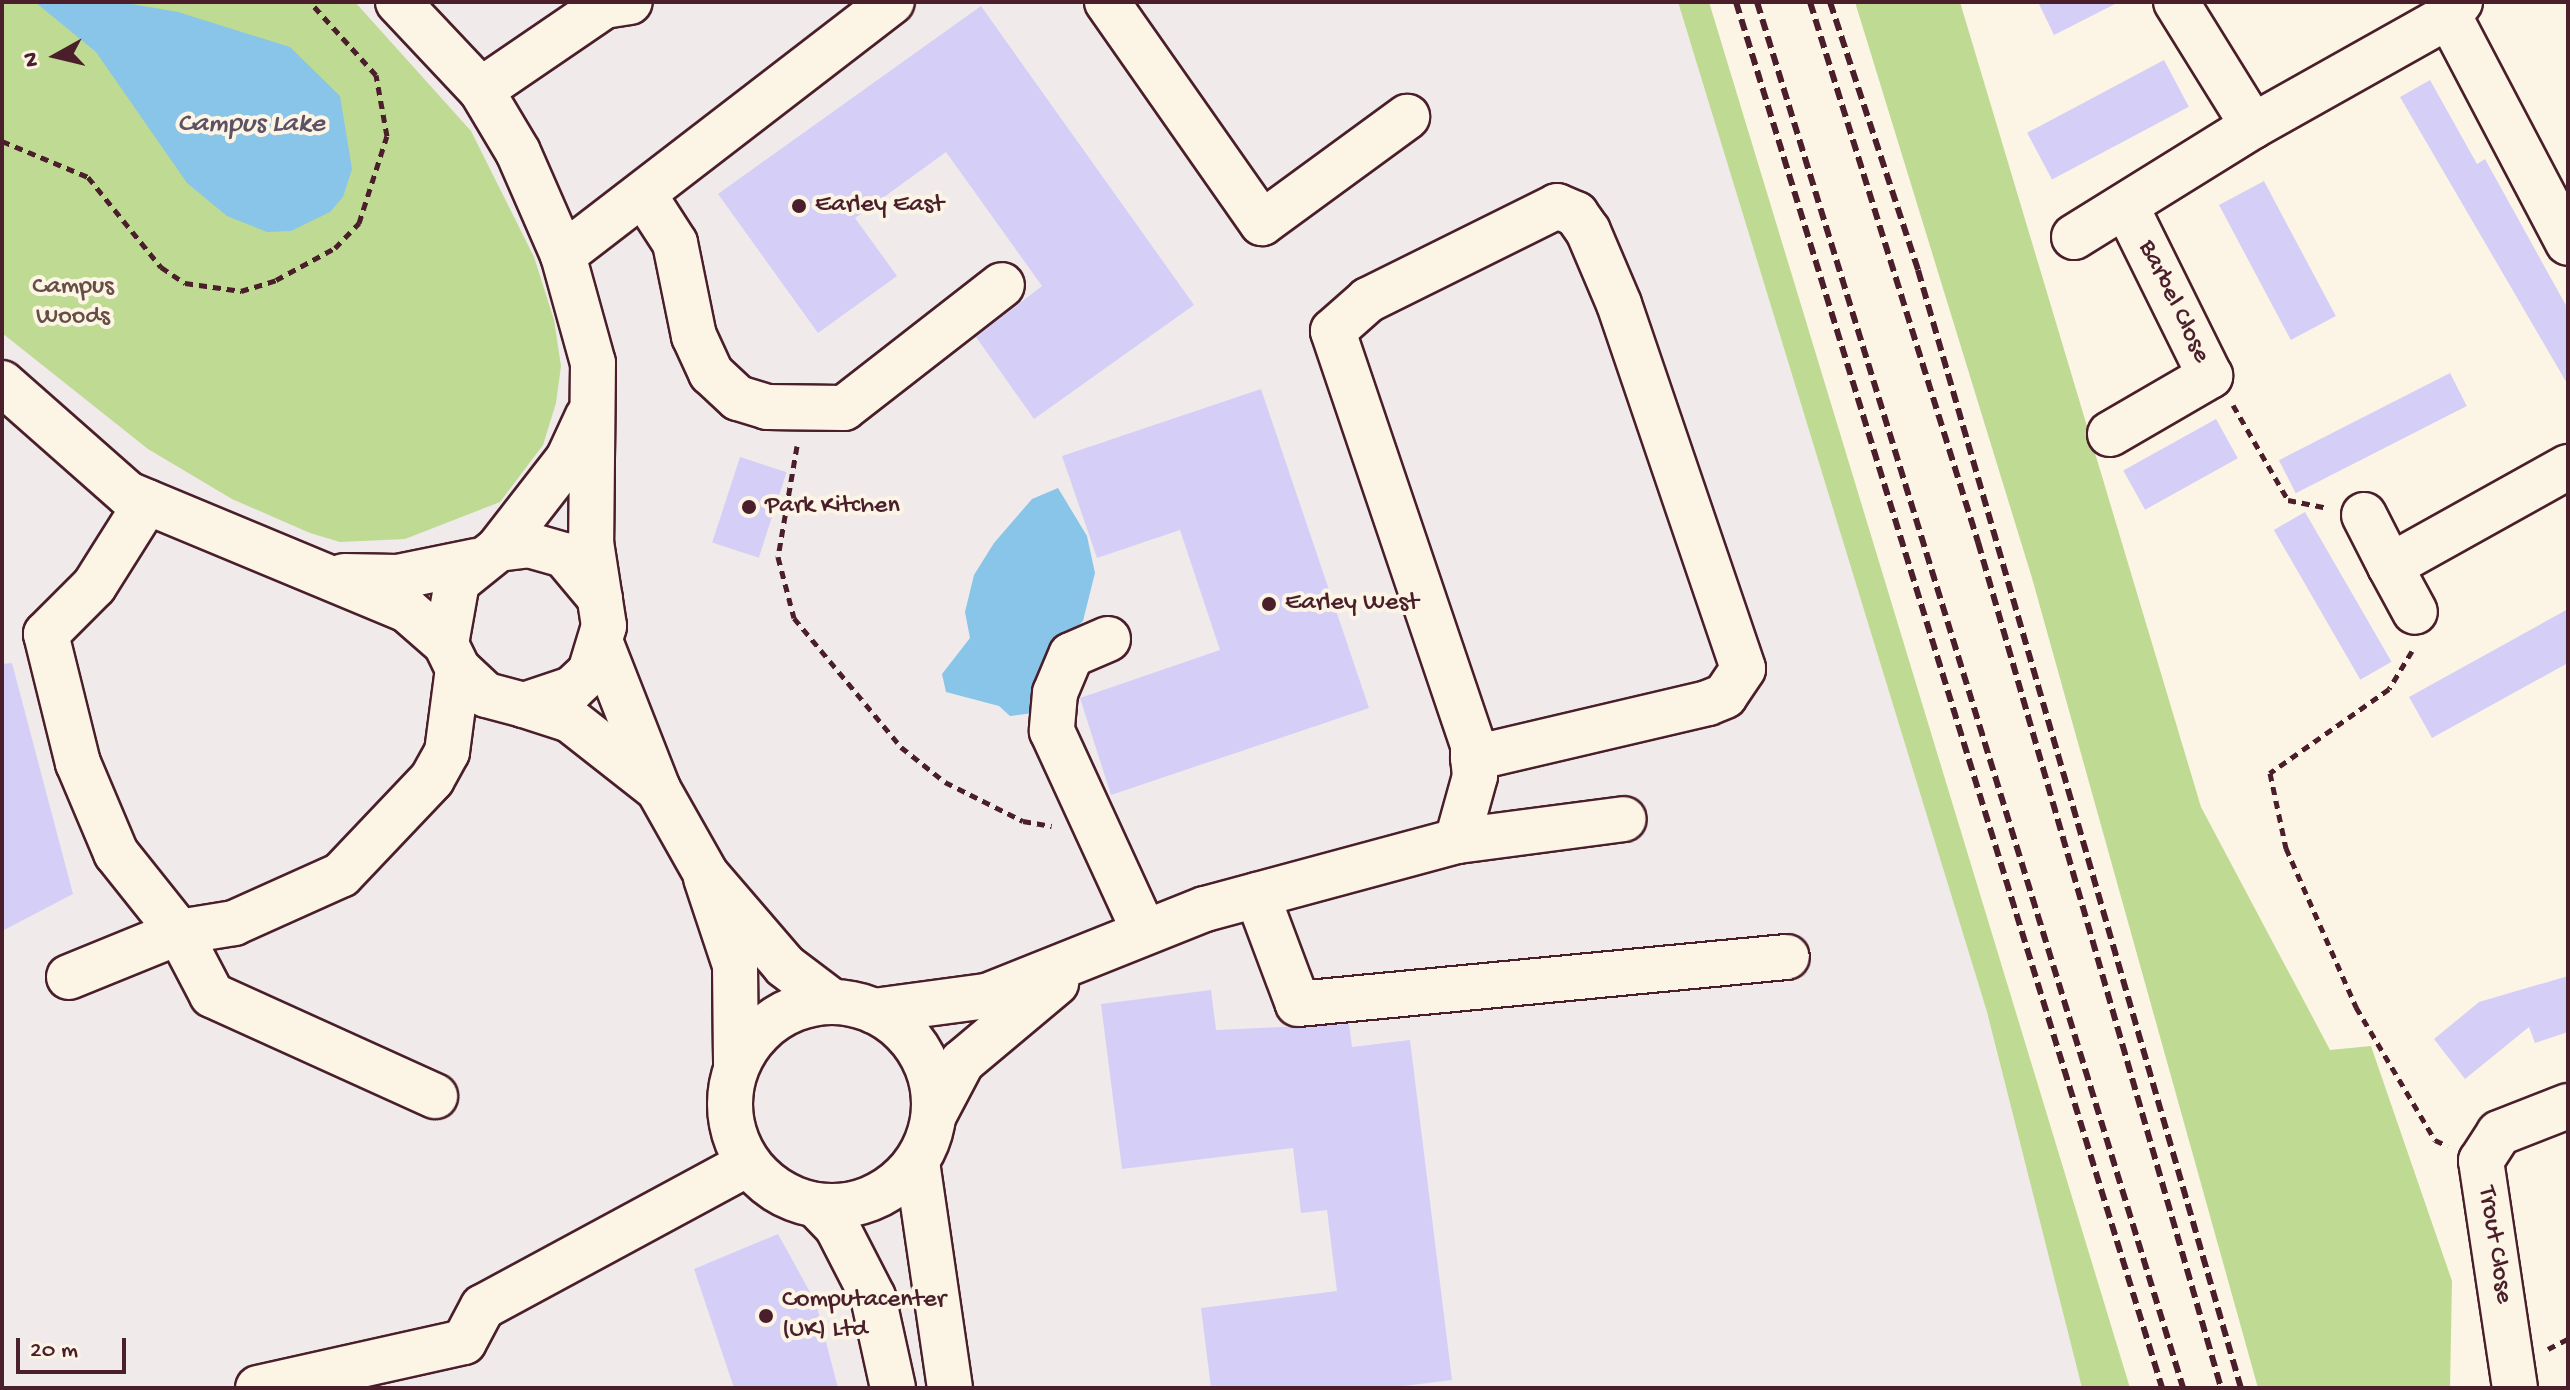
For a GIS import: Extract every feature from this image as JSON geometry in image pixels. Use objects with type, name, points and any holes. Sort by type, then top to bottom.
[{"type":"street","points":[[398,2],[481,90],[518,152],[563,255],[593,363],[589,412],[602,646],[658,789],[706,874],[785,966],[830,1000],[874,1011],[987,996],[1136,934],[1257,895],[1457,841],[1624,819]]},
{"type":"street","points":[[563,255],[892,2]]},
{"type":"street","points":[[1107,2],[1262,223],[1407,117]]},
{"type":"street","points":[[2176,2],[2253,126]]},
{"type":"street","points":[[481,90],[597,7]]},
{"type":"street","points":[[2455,9],[2568,243]]},
{"type":"street","name":"Barbel Close","points":[[2074,237],[2128,210],[2253,126],[2455,9]]},
{"type":"street","points":[[644,195],[675,243],[694,336],[711,373],[738,398],[788,409],[844,408],[1002,285]]},
{"type":"street","points":[[1457,841],[1473,758],[1333,331],[1368,300],[1557,206],[1576,214],[1588,231],[1619,304],[1743,669],[1725,696],[1708,703],[1473,758]]},
{"type":"street","name":"Barbel Close","points":[[2110,434],[2210,376],[2128,210]]},
{"type":"street","points":[[2,383],[147,502],[407,610],[486,695],[570,720],[658,789]]},
{"type":"street","points":[[447,752],[452,657],[449,599],[568,459],[589,412]]},
{"type":"street","points":[[2390,566],[2568,467]]},
{"type":"street","points":[[147,502],[94,586],[46,634],[78,763],[116,853],[179,932],[212,995],[435,1096]]},
{"type":"street","points":[[2364,515],[2415,612]]},
{"type":"street","points":[[322,576],[398,577],[529,545],[564,555],[600,598]]},
{"type":"street","points":[[1108,639],[1071,655],[1055,693],[1052,731],[1136,934]]},
{"type":"street","points":[[69,977],[179,932],[234,923],[341,875],[432,779],[447,752],[517,703],[572,689],[602,646]]},
{"type":"street","points":[[706,874],[735,965],[733,1132],[748,1164],[782,1195],[818,1207],[837,1227],[873,1297],[893,1388]]},
{"type":"street","points":[[1257,895],[1298,1004],[1787,957]]},
{"type":"street","points":[[818,1207],[881,1195],[917,1162],[934,1115],[962,1062],[1043,991],[1136,934]]},
{"type":"street","points":[[736,1066],[772,1021],[830,1000]]},
{"type":"street","points":[[874,1011],[922,1056],[934,1115]]},
{"type":"street","name":"Trout Close","points":[[2515,1388],[2481,1161],[2499,1133],[2568,1106]]},
{"type":"street","points":[[917,1162],[950,1388]]},
{"type":"street","points":[[258,1388],[464,1342],[483,1307],[748,1164]]},
{"type":"path","points":[[2,141],[88,177],[161,267],[185,283],[241,291],[276,280],[335,248],[359,223],[387,136],[376,75],[310,2]]},
{"type":"path","points":[[2210,376],[2288,500],[2364,515]]},
{"type":"path","points":[[788,409],[800,458],[778,557],[803,629],[901,747],[945,782],[1023,821],[1055,826],[1071,783]]},
{"type":"path","points":[[2415,612],[2412,656],[2389,689],[2270,773],[2286,848],[2356,1007],[2435,1140],[2481,1161]]},
{"type":"shaded area","points":[[2,2],[1678,2],[1987,1012],[2082,1388],[2,1388]]},
{"type":"green space","name":"Campus Woods","points":[[2,2],[355,2],[471,131],[534,257],[554,320],[561,366],[556,403],[543,445],[500,502],[405,539],[340,542],[310,533],[232,499],[148,449],[2,333]]},
{"type":"green space","points":[[1678,2],[1709,2],[2130,1388],[2082,1388],[1987,1012]]},
{"type":"green space","points":[[1855,2],[1960,2],[2201,807],[2330,1050],[2371,1046],[2452,1281],[2450,1388],[2258,1388],[2032,578]]},
{"type":"water","name":"Campus Lake","points":[[35,2],[120,2],[178,12],[290,47],[340,96],[352,169],[343,197],[330,212],[291,231],[267,232],[227,216],[187,183],[96,52]]},
{"type":"water","points":[[1058,488],[1087,536],[1095,573],[1083,621],[1065,639],[1033,713],[1010,716],[999,706],[946,692],[942,674],[970,638],[965,612],[974,575],[994,543],[1032,499]]},
{"type":"building","points":[[2038,2],[2119,2],[2054,35]]},
{"type":"building","name":"Earley East","points":[[981,6],[1194,305],[1034,419],[976,337],[1042,286],[946,152],[855,218],[897,276],[818,333],[718,194]]},
{"type":"building","points":[[2164,60],[2189,107],[2052,180],[2027,133]]},
{"type":"building","points":[[2430,80],[2477,164],[2485,159],[2568,309],[2568,385],[2400,97]]},
{"type":"building","points":[[2264,181],[2336,316],[2291,340],[2219,205]]},
{"type":"building","points":[[2450,373],[2467,406],[2296,493],[2279,460]]},
{"type":"building","name":"Earley West","points":[[1261,389],[1369,708],[1111,795],[1080,698],[1220,650],[1180,530],[1097,558],[1062,456]]},
{"type":"building","points":[[2216,419],[2238,458],[2145,510],[2123,470]]},
{"type":"building","name":"Park Kitchen","points":[[740,457],[787,472],[759,558],[712,543]]},
{"type":"building","points":[[2305,512],[2392,662],[2360,680],[2274,530]]},
{"type":"building","points":[[2568,609],[2568,663],[2432,738],[2409,697]]},
{"type":"building","points":[[12,663],[73,894],[2,931],[2,664]]},
{"type":"building","points":[[2568,976],[2568,1032],[2535,1043],[2529,1027],[2465,1079],[2434,1039],[2479,1002]]},
{"type":"building","points":[[1211,990],[1216,1030],[1349,1024],[1352,1047],[1410,1040],[1452,1380],[1388,1388],[1211,1388],[1201,1308],[1337,1291],[1327,1210],[1301,1213],[1293,1148],[1122,1169],[1101,1004]]},
{"type":"building","name":"Computacenter (UK) Ltd","points":[[778,1234],[816,1303],[838,1388],[734,1388],[694,1269]]},
{"type":"railway","points":[[1736,2],[2162,1388]]},
{"type":"railway","points":[[1757,2],[2183,1388]]},
{"type":"railway","points":[[1810,2],[1978,542],[2221,1388]]},
{"type":"railway","points":[[1830,2],[1918,270],[2241,1388]]},
{"type":"place","name":"Earley East","points":[[799,206]]},
{"type":"place","name":"Park Kitchen","points":[[749,507]]},
{"type":"place","name":"Earley West","points":[[1269,604]]},
{"type":"place","name":"Computacenter (UK) Ltd","points":[[766,1316]]}]
